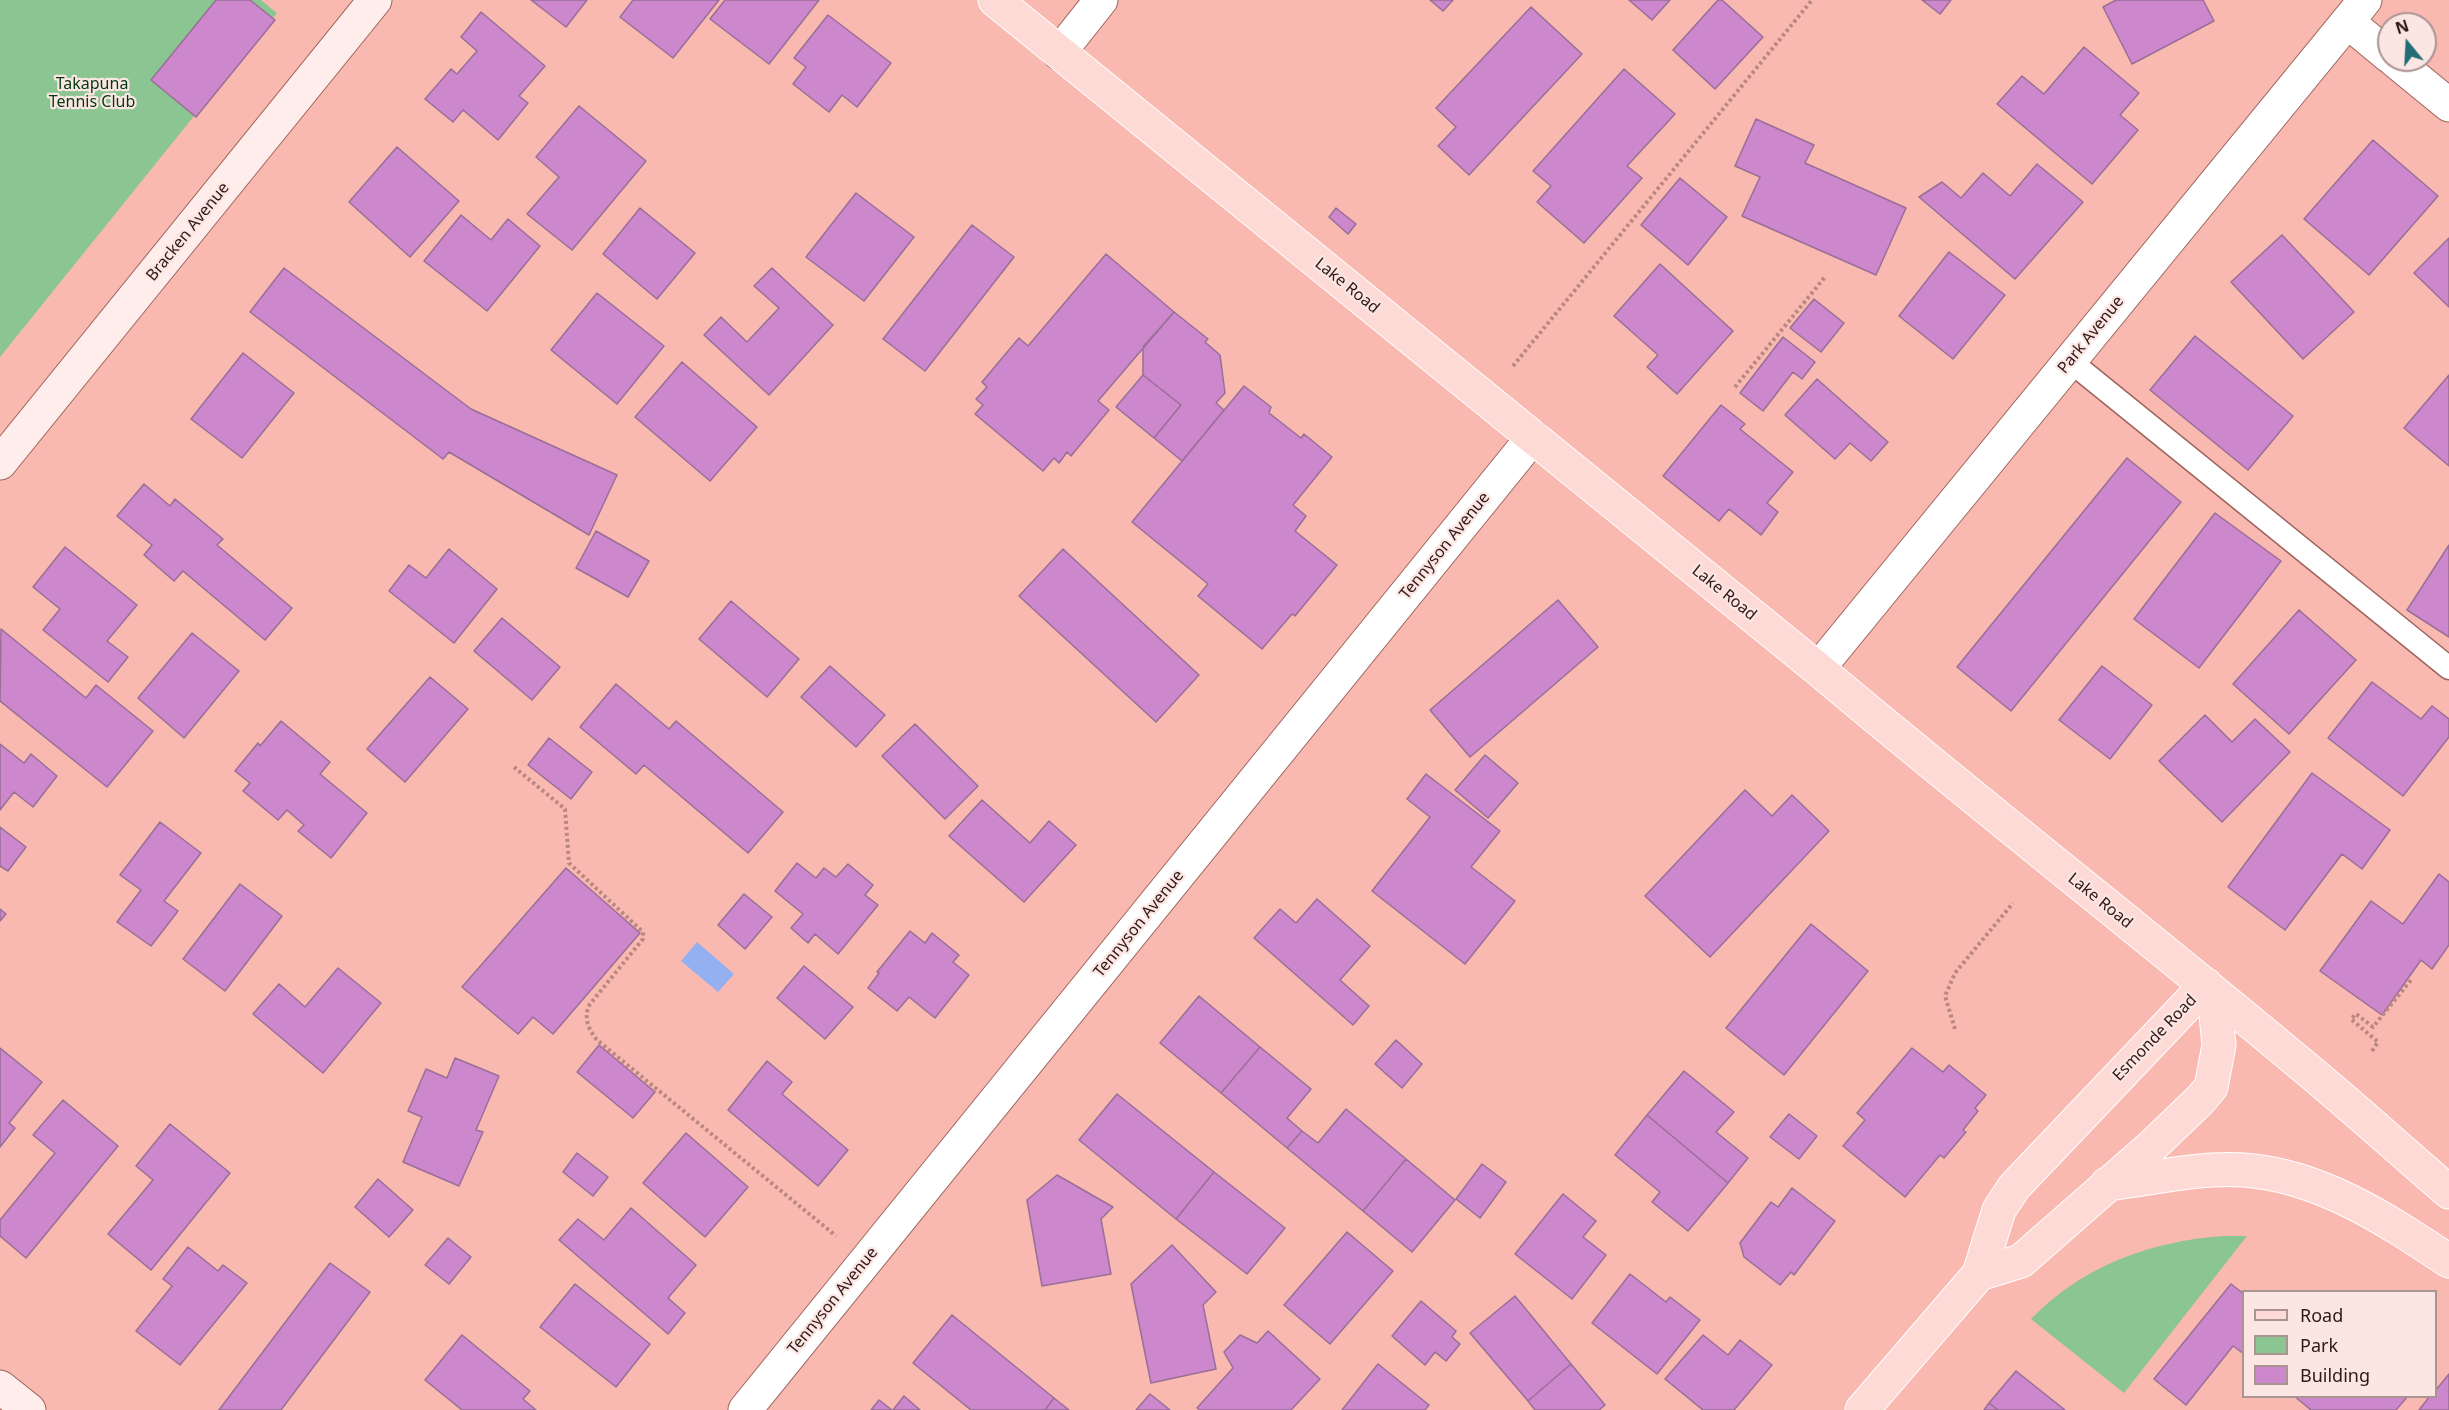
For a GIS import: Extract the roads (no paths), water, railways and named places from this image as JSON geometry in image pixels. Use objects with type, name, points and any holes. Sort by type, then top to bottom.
[{"type":"main road","name":"Bracken Avenue","points":[[0,463],[375,0]]},
{"type":"main road","name":"Lake Road","points":[[995,0],[2206,986],[2318,1078],[2449,1192]]},
{"type":"main road","name":"Esmonde Road","points":[[1862,1410],[1978,1275],[1999,1210],[2014,1187],[2206,986],[2215,1005],[2219,1045],[2211,1087],[2151,1147],[2021,1261],[1978,1275]]},
{"type":"main road","points":[[2107,1184],[2213,1171],[2243,1170],[2309,1184],[2376,1215],[2449,1262]]},
{"type":"main road","points":[[0,1387],[29,1410]]},
{"type":"street","points":[[1059,52],[1101,0]]},
{"type":"street","points":[[2356,11],[2377,40]]},
{"type":"street","name":"Park Avenue","points":[[1818,669],[2356,11]]},
{"type":"street","points":[[2409,72],[2449,105]]},
{"type":"street","name":"Tennyson Avenue","points":[[745,1410],[1533,437]]},
{"type":"lane","points":[[2070,361],[2449,668]]},
{"type":"water","points":[[697,942],[734,974],[718,992],[681,961]]},
{"type":"park label","name":"Takapuna Tennis Club","points":[[92,93]]}]
